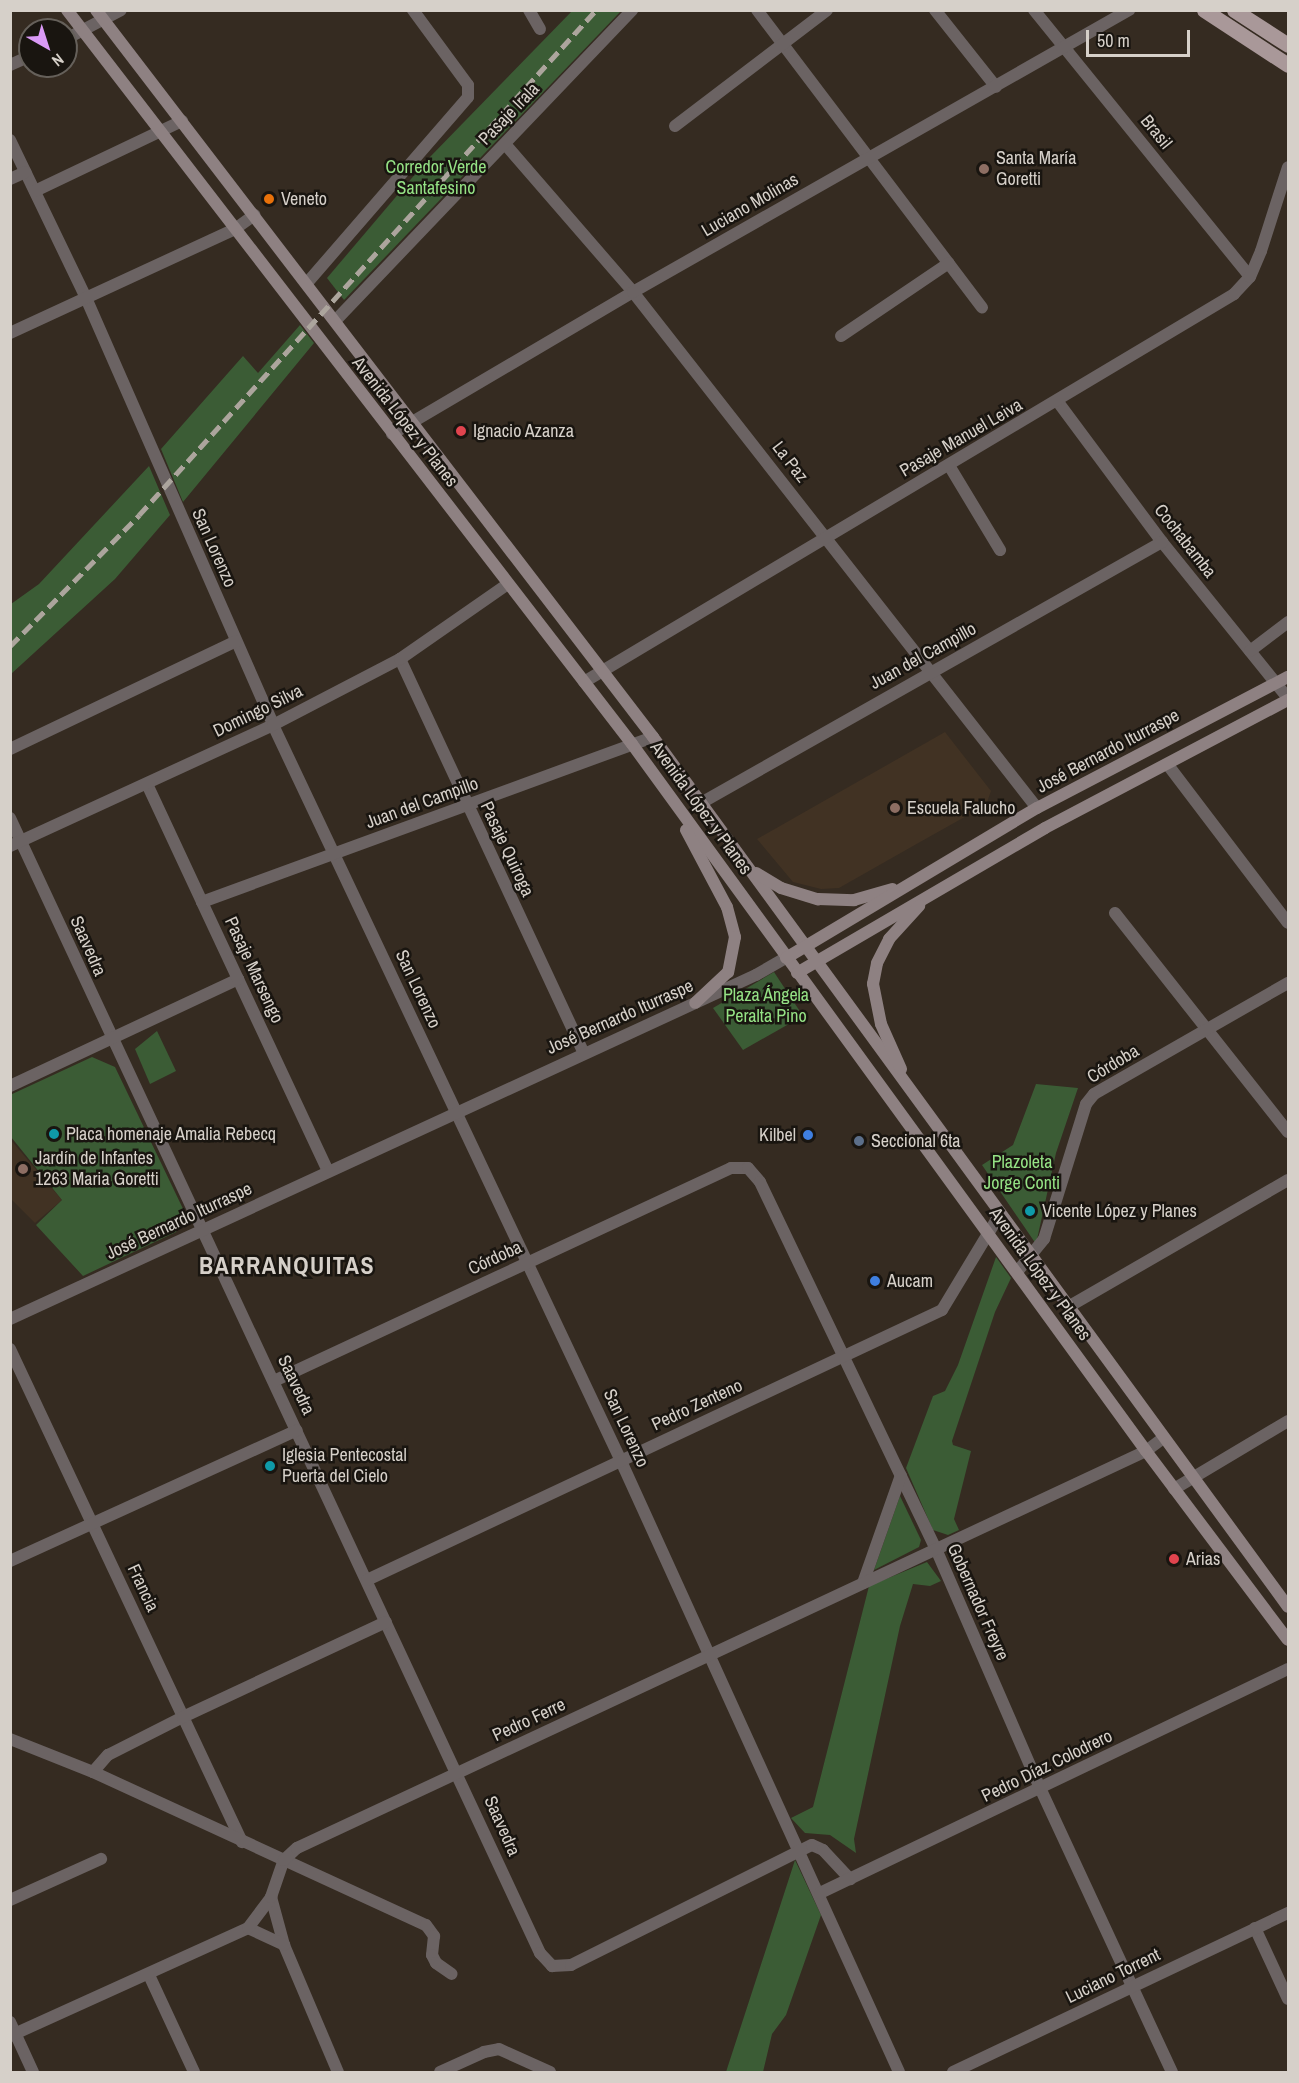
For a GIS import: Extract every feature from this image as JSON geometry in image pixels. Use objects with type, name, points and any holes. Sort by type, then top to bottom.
[{"type":"main road","name":"Avenida López y Planes","points":[[67,10],[632,744],[1146,1451],[1288,1640]]},
{"type":"main road","points":[[1204,10],[1288,65]]},
{"type":"main road","points":[[1234,10],[1288,45]]},
{"type":"main road","name":"Avenida López y Planes","points":[[100,15],[336,320],[653,737],[1162,1439],[1288,1607]]},
{"type":"main road","name":"José Bernardo Iturraspe","points":[[786,958],[1037,808],[1288,677]]},
{"type":"main road","name":"José Bernardo Iturraspe","points":[[797,973],[940,887],[1079,809],[1168,765],[1288,699]]},
{"type":"main road","points":[[661,784],[714,881],[734,929],[735,952],[728,972],[695,1003]]},
{"type":"main road","points":[[745,863],[780,888],[831,900],[871,896],[935,870]]},
{"type":"main road","points":[[920,1105],[887,1039],[873,984],[877,963],[889,939],[940,887]]},
{"type":"street","points":[[78,34],[85,31],[100,15],[121,10]]},
{"type":"street","points":[[307,283],[468,97],[468,86],[413,10]]},
{"type":"street","points":[[529,10],[540,29]]},
{"type":"street","name":"Pasaje Irala","points":[[336,320],[632,10]]},
{"type":"street","points":[[757,10],[866,159],[982,308]]},
{"type":"street","points":[[675,126],[784,46],[827,10]]},
{"type":"street","points":[[935,10],[996,87]]},
{"type":"street","name":"Brasil","points":[[1034,10],[1250,277]]},
{"type":"street","name":"Luciano Molinas","points":[[392,434],[633,292],[1129,10]]},
{"type":"street","points":[[35,191],[162,133],[182,121]]},
{"type":"street","name":"San Lorenzo","points":[[10,140],[86,298],[273,724],[711,1654],[899,2073]]},
{"type":"street","name":"La Paz","points":[[505,144],[633,292],[1037,808]]},
{"type":"street","name":"Pasaje Manuel Leiva","points":[[584,682],[825,536],[950,467],[1234,294],[1250,277],[1288,167]]},
{"type":"street","points":[[10,179],[26,172]]},
{"type":"street","points":[[10,333],[235,230],[254,215]]},
{"type":"street","points":[[840,336],[949,263]]},
{"type":"street","name":"Cochabamba","points":[[1058,402],[1162,542],[1288,699]]},
{"type":"street","points":[[950,467],[1000,550]]},
{"type":"street","name":"Juan del Campillo","points":[[701,802],[1162,542]]},
{"type":"street","name":"Domingo Silva","points":[[16,844],[273,724],[400,659],[507,584]]},
{"type":"street","points":[[1250,651],[1288,622]]},
{"type":"street","points":[[10,749],[236,641]]},
{"type":"street","name":"Pasaje Quiroga","points":[[400,659],[466,806],[584,1053]]},
{"type":"street","name":"Juan del Campillo","points":[[202,902],[653,737]]},
{"type":"street","points":[[1168,765],[1288,923]]},
{"type":"street","name":"Pasaje Marsengo","points":[[147,784],[328,1171]]},
{"type":"street","name":"Saavedra","points":[[10,818],[16,844],[203,1229],[459,1773],[540,1953],[552,1966],[571,1965],[800,1850]]},
{"type":"street","points":[[1115,914],[1288,1132]]},
{"type":"street","name":"José Bernardo Iturraspe","points":[[10,1319],[695,1003],[786,958]]},
{"type":"street","points":[[10,1086],[238,979]]},
{"type":"street","name":"Córdoba","points":[[1017,1272],[1044,1239],[1086,1104],[1094,1094],[1288,983]]},
{"type":"street","name":"Córdoba","points":[[274,1381],[731,1168]]},
{"type":"street","name":"Gobernador Freyre","points":[[731,1168],[748,1168],[757,1176],[936,1549],[1041,1790],[1172,2073]]},
{"type":"street","points":[[1068,1307],[1288,1180]]},
{"type":"street","name":"Pedro Zenteno","points":[[367,1580],[942,1310],[1000,1214]]},
{"type":"street","name":"Francia","points":[[10,1349],[242,1842]]},
{"type":"street","points":[[1174,1489],[1288,1421]]},
{"type":"street","points":[[10,1562],[297,1430]]},
{"type":"street","name":"Pedro Ferre","points":[[284,1860],[297,1848],[1146,1451],[1162,1439]]},
{"type":"street","points":[[863,1583],[901,1475]]},
{"type":"street","points":[[93,1772],[108,1755],[183,1717],[386,1622]]},
{"type":"street","name":"Pedro Díaz Colodrero","points":[[820,1893],[1041,1790],[1288,1669]]},
{"type":"street","points":[[10,1739],[93,1772],[432,1929],[432,1955],[452,1974]]},
{"type":"street","points":[[800,1850],[812,1845],[823,1850],[850,1878]]},
{"type":"street","points":[[10,1900],[101,1859]]},
{"type":"street","points":[[33,2073],[12,2031],[149,1975],[248,1928],[271,1897],[284,1860]]},
{"type":"street","points":[[271,1897],[284,1945],[338,2073]]},
{"type":"street","name":"Luciano Torrent","points":[[953,2073],[1288,1913]]},
{"type":"street","points":[[248,1928],[259,1930],[284,1945]]},
{"type":"street","points":[[1255,1928],[1288,1999]]},
{"type":"street","points":[[149,1975],[194,2073]]},
{"type":"street","points":[[440,2073],[484,2052],[499,2049],[550,2073]]},
{"type":"shaded area","name":"Escuela Falucho","points":[[945,732],[991,791],[986,805],[839,888],[821,889],[793,882],[757,839]]},
{"type":"shaded area","name":"Jardín de Infantes 1263 Maria Goretti","points":[[10,1139],[62,1200],[35,1223],[11,1199]]},
{"type":"green space","name":"Corredor Verde Santafesino","points":[[573,10],[621,11],[344,300],[327,278],[428,159]]},
{"type":"green space","points":[[300,325],[314,343],[183,502],[161,449],[243,356],[258,373]]},
{"type":"green space","points":[[149,466],[170,515],[115,579],[11,674],[11,604],[39,584]]},
{"type":"green space","name":"Plaza Ángela Peralta Pino","points":[[774,972],[803,1016],[743,1050],[713,1008]]},
{"type":"green space","points":[[157,1031],[176,1071],[150,1084],[135,1049]]},
{"type":"green space","points":[[92,1057],[115,1067],[186,1215],[176,1232],[83,1276],[36,1225],[62,1200],[11,1137],[10,1095]]},
{"type":"green space","name":"Plazoleta Jorge Conti","points":[[1036,1084],[1078,1088],[1056,1153],[1036,1244],[982,1165],[1013,1145]]},
{"type":"green space","points":[[996,1257],[1011,1278],[995,1312],[952,1441],[953,1445],[971,1451],[954,1519],[959,1530],[948,1535],[933,1530],[906,1468],[933,1396],[945,1391],[958,1365]]},
{"type":"green space","points":[[900,1496],[921,1540],[919,1547],[874,1570]]},
{"type":"green space","points":[[927,1562],[941,1581],[930,1586],[913,1584],[900,1626],[854,1839],[856,1853],[830,1835],[805,1833],[791,1818],[813,1807],[869,1586]]},
{"type":"green space","points":[[795,1860],[821,1915],[786,2015],[772,2034],[763,2072],[726,2072]]},
{"type":"railway","points":[[10,646],[139,515],[596,10]]},
{"type":"place","name":"Santa María Goretti","points":[[984,169]]},
{"type":"place","name":"Veneto","points":[[269,199]]},
{"type":"place","name":"Ignacio Azanza","points":[[461,431]]},
{"type":"place","name":"Escuela Falucho","points":[[895,808]]},
{"type":"place","name":"Placa homenaje Amalia Rebecq","points":[[54,1134]]},
{"type":"place","name":"Kilbel","points":[[808,1135]]},
{"type":"place","name":"Seccional 6ta","points":[[859,1141]]},
{"type":"place","name":"Jardín de Infantes 1263 Maria Goretti","points":[[23,1169]]},
{"type":"place","name":"Vicente López y Planes","points":[[1030,1211]]},
{"type":"place","name":"Aucam","points":[[875,1281]]},
{"type":"place","name":"Iglesia Pentecostal Puerta del Cielo","points":[[270,1466]]},
{"type":"place","name":"Arias","points":[[1174,1559]]},
{"type":"district","name":"BARRANQUITAS","points":[[287,1266]]}]
